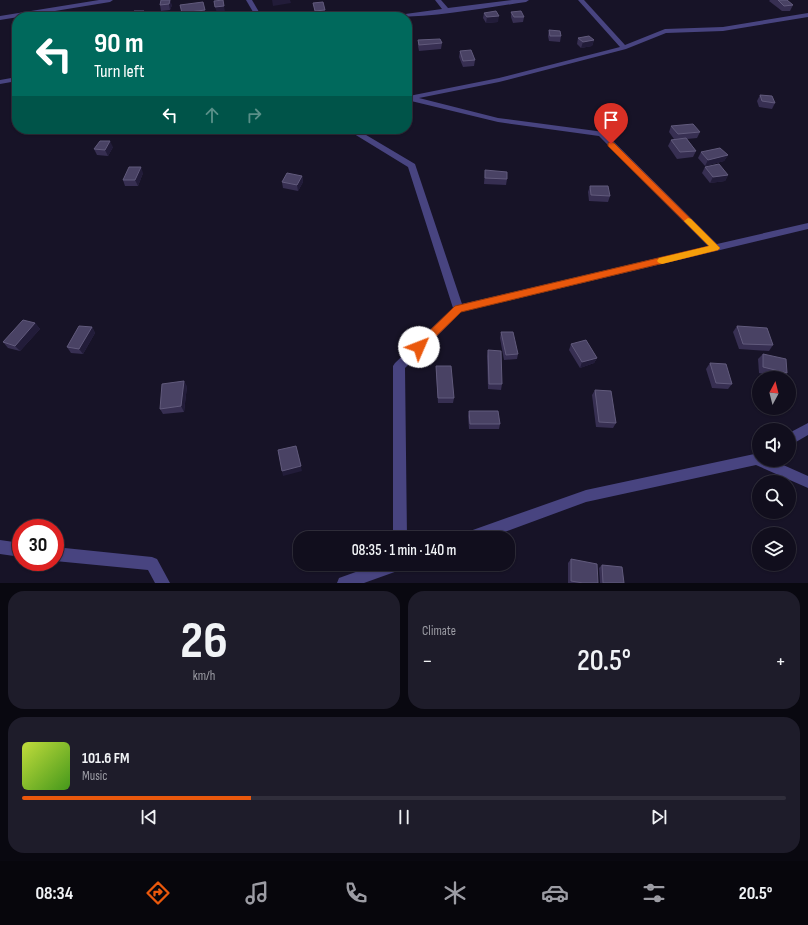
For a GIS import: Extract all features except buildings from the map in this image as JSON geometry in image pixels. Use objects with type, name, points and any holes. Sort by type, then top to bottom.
[{"type":"street","points":[[37,12],[110,0]]},
{"type":"street","points":[[249,0],[256,12]]},
{"type":"street","points":[[438,0],[447,11]]},
{"type":"street","points":[[412,15],[526,0]]},
{"type":"street","points":[[581,0],[624,48]]},
{"type":"street","points":[[412,97],[499,80],[624,48],[665,31],[723,29],[808,15]]},
{"type":"street","points":[[0,18],[12,16]]},
{"type":"street","points":[[0,82],[12,80]]},
{"type":"street","points":[[412,99],[498,120],[601,134],[715,248]]},
{"type":"street","points":[[358,134],[412,166],[458,309]]},
{"type":"street","points":[[400,531],[399,366],[458,309],[808,226]]},
{"type":"street","points":[[796,436],[808,428]]},
{"type":"street","points":[[489,531],[586,496],[752,461]]},
{"type":"street","points":[[774,467],[808,482]]},
{"type":"street","points":[[0,547],[12,549]]},
{"type":"street","points":[[64,555],[152,564],[164,583]]},
{"type":"street","points":[[344,583],[378,571]]},
{"type":"slow traffic","points":[[662,261],[715,248],[688,221]]},
{"type":"route","points":[[419,347],[458,309],[715,248],[611,144]]}]
